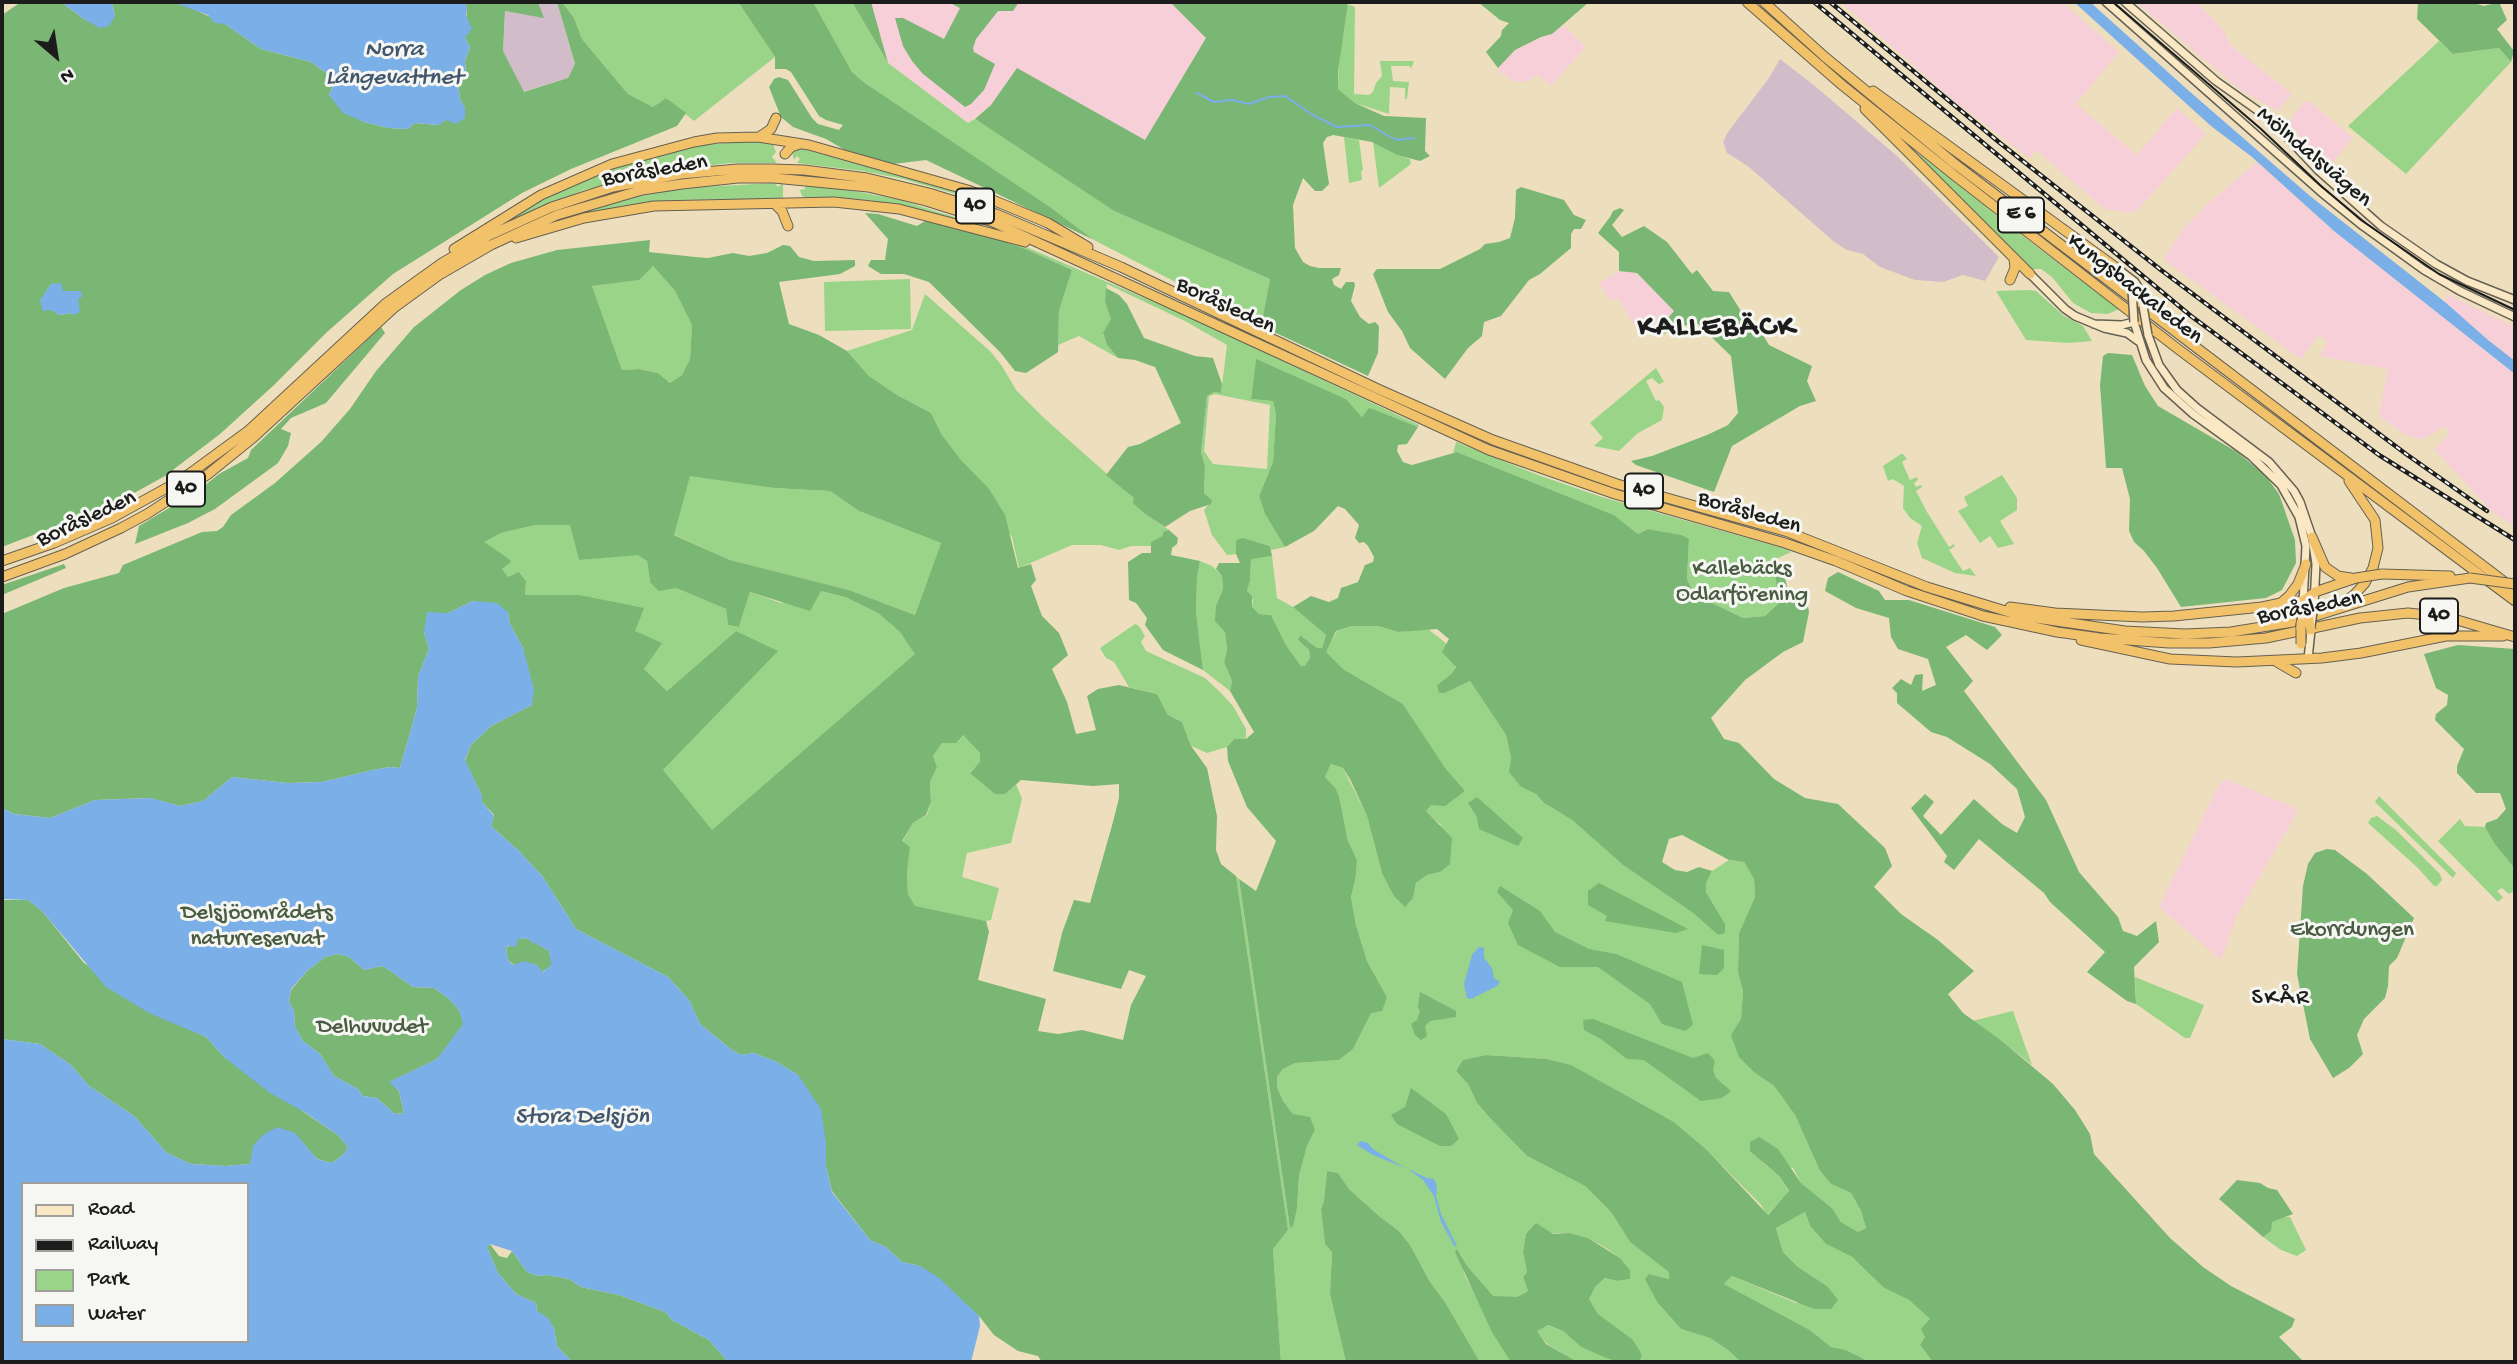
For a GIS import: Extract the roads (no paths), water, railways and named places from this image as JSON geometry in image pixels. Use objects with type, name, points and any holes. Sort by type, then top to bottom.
[{"type":"highway","name":"Kungsbackaleden","points":[[1747,2],[1842,85],[1954,175],[2342,471],[2472,575]]},
{"type":"highway","name":"Kungsbackaleden","points":[[1764,2],[1842,71],[1965,172],[2515,590]]},
{"type":"highway","points":[[1842,71],[1879,94],[2118,269]]},
{"type":"highway","points":[[1842,85],[2030,274]]},
{"type":"highway","points":[[758,137],[771,129],[776,118]]},
{"type":"highway","points":[[410,285],[442,258],[516,208],[584,175],[637,156],[716,138],[758,137],[802,143],[937,181],[991,199],[1048,223],[1121,267]]},
{"type":"highway","points":[[785,154],[791,147],[802,143]]},
{"type":"highway","name":"Boråsleden","points":[[2,561],[95,526],[181,480],[248,431],[356,328],[410,285],[488,236],[523,218],[582,196],[646,180],[738,169],[867,178],[953,200],[1031,228],[1121,267],[1355,378],[1376,394],[1489,450],[1572,480],[1785,543],[1958,609],[2057,632],[2148,642],[2242,641],[2284,635],[2360,618],[2408,613],[2448,617],[2515,637]]},
{"type":"highway","name":"Boråsleden","points":[[2,577],[102,537],[147,514],[206,475],[254,437],[395,307],[439,275],[479,251],[557,215],[642,190],[773,173]]},
{"type":"highway","name":"Boråsleden","points":[[805,175],[926,201],[993,222],[1351,388],[1376,394],[1617,484],[1788,532],[1927,587],[2047,621],[2163,633],[2231,632],[2299,621],[2408,587],[2472,575]]},
{"type":"highway","points":[[479,251],[554,225],[631,209],[674,204],[843,202],[899,209],[977,228],[1064,254]]},
{"type":"highway","points":[[775,204],[782,211],[788,226]]},
{"type":"highway","points":[[2010,280],[2015,268],[2014,259]]},
{"type":"highway","points":[[2325,612],[2362,587],[2377,556],[2375,520],[2342,471]]},
{"type":"highway","points":[[2312,537],[2322,564],[2328,570],[2337,576],[2356,578]]},
{"type":"highway","points":[[2281,603],[2294,590],[2306,564]]},
{"type":"highway","name":"40","points":[[2356,578],[2382,574],[2452,578]]},
{"type":"highway","name":"40","points":[[2472,575],[2515,584]]},
{"type":"highway","name":"E 6","points":[[2472,575],[2515,601]]},
{"type":"highway","points":[[2311,630],[2306,605],[2315,592],[2356,578]]},
{"type":"highway","points":[[1974,602],[2055,613],[2142,617],[2226,612],[2281,603],[2306,605]]},
{"type":"highway","points":[[2301,623],[2308,659]]},
{"type":"highway","points":[[2057,632],[2068,638],[2170,659],[2219,662],[2308,659],[2361,653],[2446,636],[2477,634],[2515,637]]},
{"type":"highway","points":[[2275,661],[2296,673]]},
{"type":"main road","name":"Mölndalsvägen","points":[[2106,2],[2363,226],[2424,270],[2460,291],[2515,317]]},
{"type":"main road","name":"Mölndalsvägen","points":[[2125,2],[2216,81],[2271,120],[2319,171],[2381,226],[2436,264],[2467,281],[2515,300]]},
{"type":"main road","points":[[2118,269],[2133,279],[2143,295],[2148,335],[2159,365],[2177,390],[2197,408],[2256,450],[2287,481],[2300,502],[2312,537],[2316,564],[2315,592]]},
{"type":"main road","points":[[2030,274],[2065,309],[2094,324],[2127,333],[2138,341]]},
{"type":"main road","points":[[2133,279],[2133,323],[2138,341],[2153,372],[2172,396],[2251,456],[2281,485],[2299,517],[2306,546],[2306,605],[2301,623]]},
{"type":"main road","points":[[2094,324],[2133,323],[2143,310]]},
{"type":"main road","points":[[2297,659],[2311,630]]},
{"type":"water","points":[[61,2],[112,2],[115,16],[109,26],[100,28]]},
{"type":"water","name":"Norra Långevattnet","points":[[172,2],[465,2],[466,16],[472,28],[465,38],[470,47],[465,61],[466,76],[458,84],[465,118],[456,124],[446,120],[439,125],[415,123],[408,129],[388,128],[364,122],[343,113],[329,95],[334,82],[311,62],[261,49],[225,24],[215,23],[208,15]]},
{"type":"water","points":[[2074,2],[2090,2],[2310,196],[2515,361],[2515,374],[2334,231],[2252,157],[2211,126]]},
{"type":"water","points":[[61,283],[63,291],[81,291],[82,297],[78,299],[80,312],[59,315],[52,310],[43,311],[40,300],[51,284]]},
{"type":"water","name":"Stora Delsjön","points":[[473,601],[497,603],[508,612],[510,624],[523,648],[534,689],[532,705],[491,726],[471,745],[465,760],[482,796],[482,802],[494,816],[491,826],[543,877],[576,929],[668,977],[689,1000],[700,1024],[732,1050],[741,1055],[754,1053],[777,1062],[798,1075],[821,1109],[826,1166],[832,1192],[870,1240],[886,1247],[902,1262],[920,1266],[938,1277],[979,1316],[980,1326],[971,1362],[728,1362],[709,1340],[672,1320],[665,1312],[619,1295],[581,1287],[569,1279],[538,1276],[527,1272],[512,1251],[490,1244],[487,1247],[498,1273],[516,1294],[536,1303],[537,1311],[548,1318],[554,1328],[557,1346],[572,1362],[2,1362],[2,1039],[40,1044],[71,1065],[89,1086],[134,1116],[167,1153],[191,1164],[250,1164],[253,1146],[263,1135],[277,1127],[295,1133],[317,1159],[332,1163],[343,1155],[348,1147],[339,1136],[306,1113],[270,1093],[225,1058],[206,1037],[151,1014],[106,987],[42,911],[28,900],[2,899],[2,808],[14,814],[50,818],[95,800],[151,798],[180,806],[203,801],[232,777],[287,783],[322,782],[373,770],[400,768],[417,708],[418,677],[429,649],[424,632],[427,612],[448,613]],"holes":[[[519,938],[529,939],[549,951],[551,965],[543,972],[537,965],[524,961],[513,965],[508,960],[506,948],[509,945],[516,946]],[[338,954],[349,957],[364,970],[383,966],[413,987],[434,988],[459,1010],[463,1024],[437,1059],[389,1082],[399,1091],[404,1113],[395,1114],[377,1098],[363,1096],[358,1089],[334,1076],[320,1054],[303,1041],[295,1027],[294,1011],[289,1001],[291,989],[307,971],[325,957]]]},
{"type":"water","points":[[1479,947],[1484,948],[1484,958],[1492,968],[1494,978],[1500,982],[1471,999],[1467,998],[1464,984],[1472,955]]},
{"type":"water","points":[[1360,1141],[1368,1143],[1398,1164],[1434,1179],[1441,1214],[1457,1246],[1455,1247],[1441,1222],[1434,1196],[1423,1180],[1408,1169],[1373,1155],[1357,1145]]},
{"type":"waterway","points":[[1197,93],[1214,102],[1233,100],[1249,104],[1269,97],[1285,96],[1337,127],[1370,125],[1396,140],[1414,138]]},
{"type":"tram line","points":[[2113,2],[2261,129],[2361,220],[2439,274],[2515,310]]},
{"type":"railway","points":[[1814,2],[2191,316],[2379,455],[2515,540]]},
{"type":"railway","points":[[1830,2],[2000,143],[2161,270],[2406,454],[2487,511]]},
{"type":"district","name":"KALLEBÄCK","points":[[1717,329]]},
{"type":"district","name":"SKÅR","points":[[2281,999]]},
{"type":"park label","name":"Kallebäcks Odlarförening","points":[[1742,583]]},
{"type":"park label","name":"Delsjöområdets naturreservat","points":[[257,927]]},
{"type":"park label","name":"Ekorrdungen","points":[[2352,931]]},
{"type":"park label","name":"Delhuvudet","points":[[372,1028]]}]
